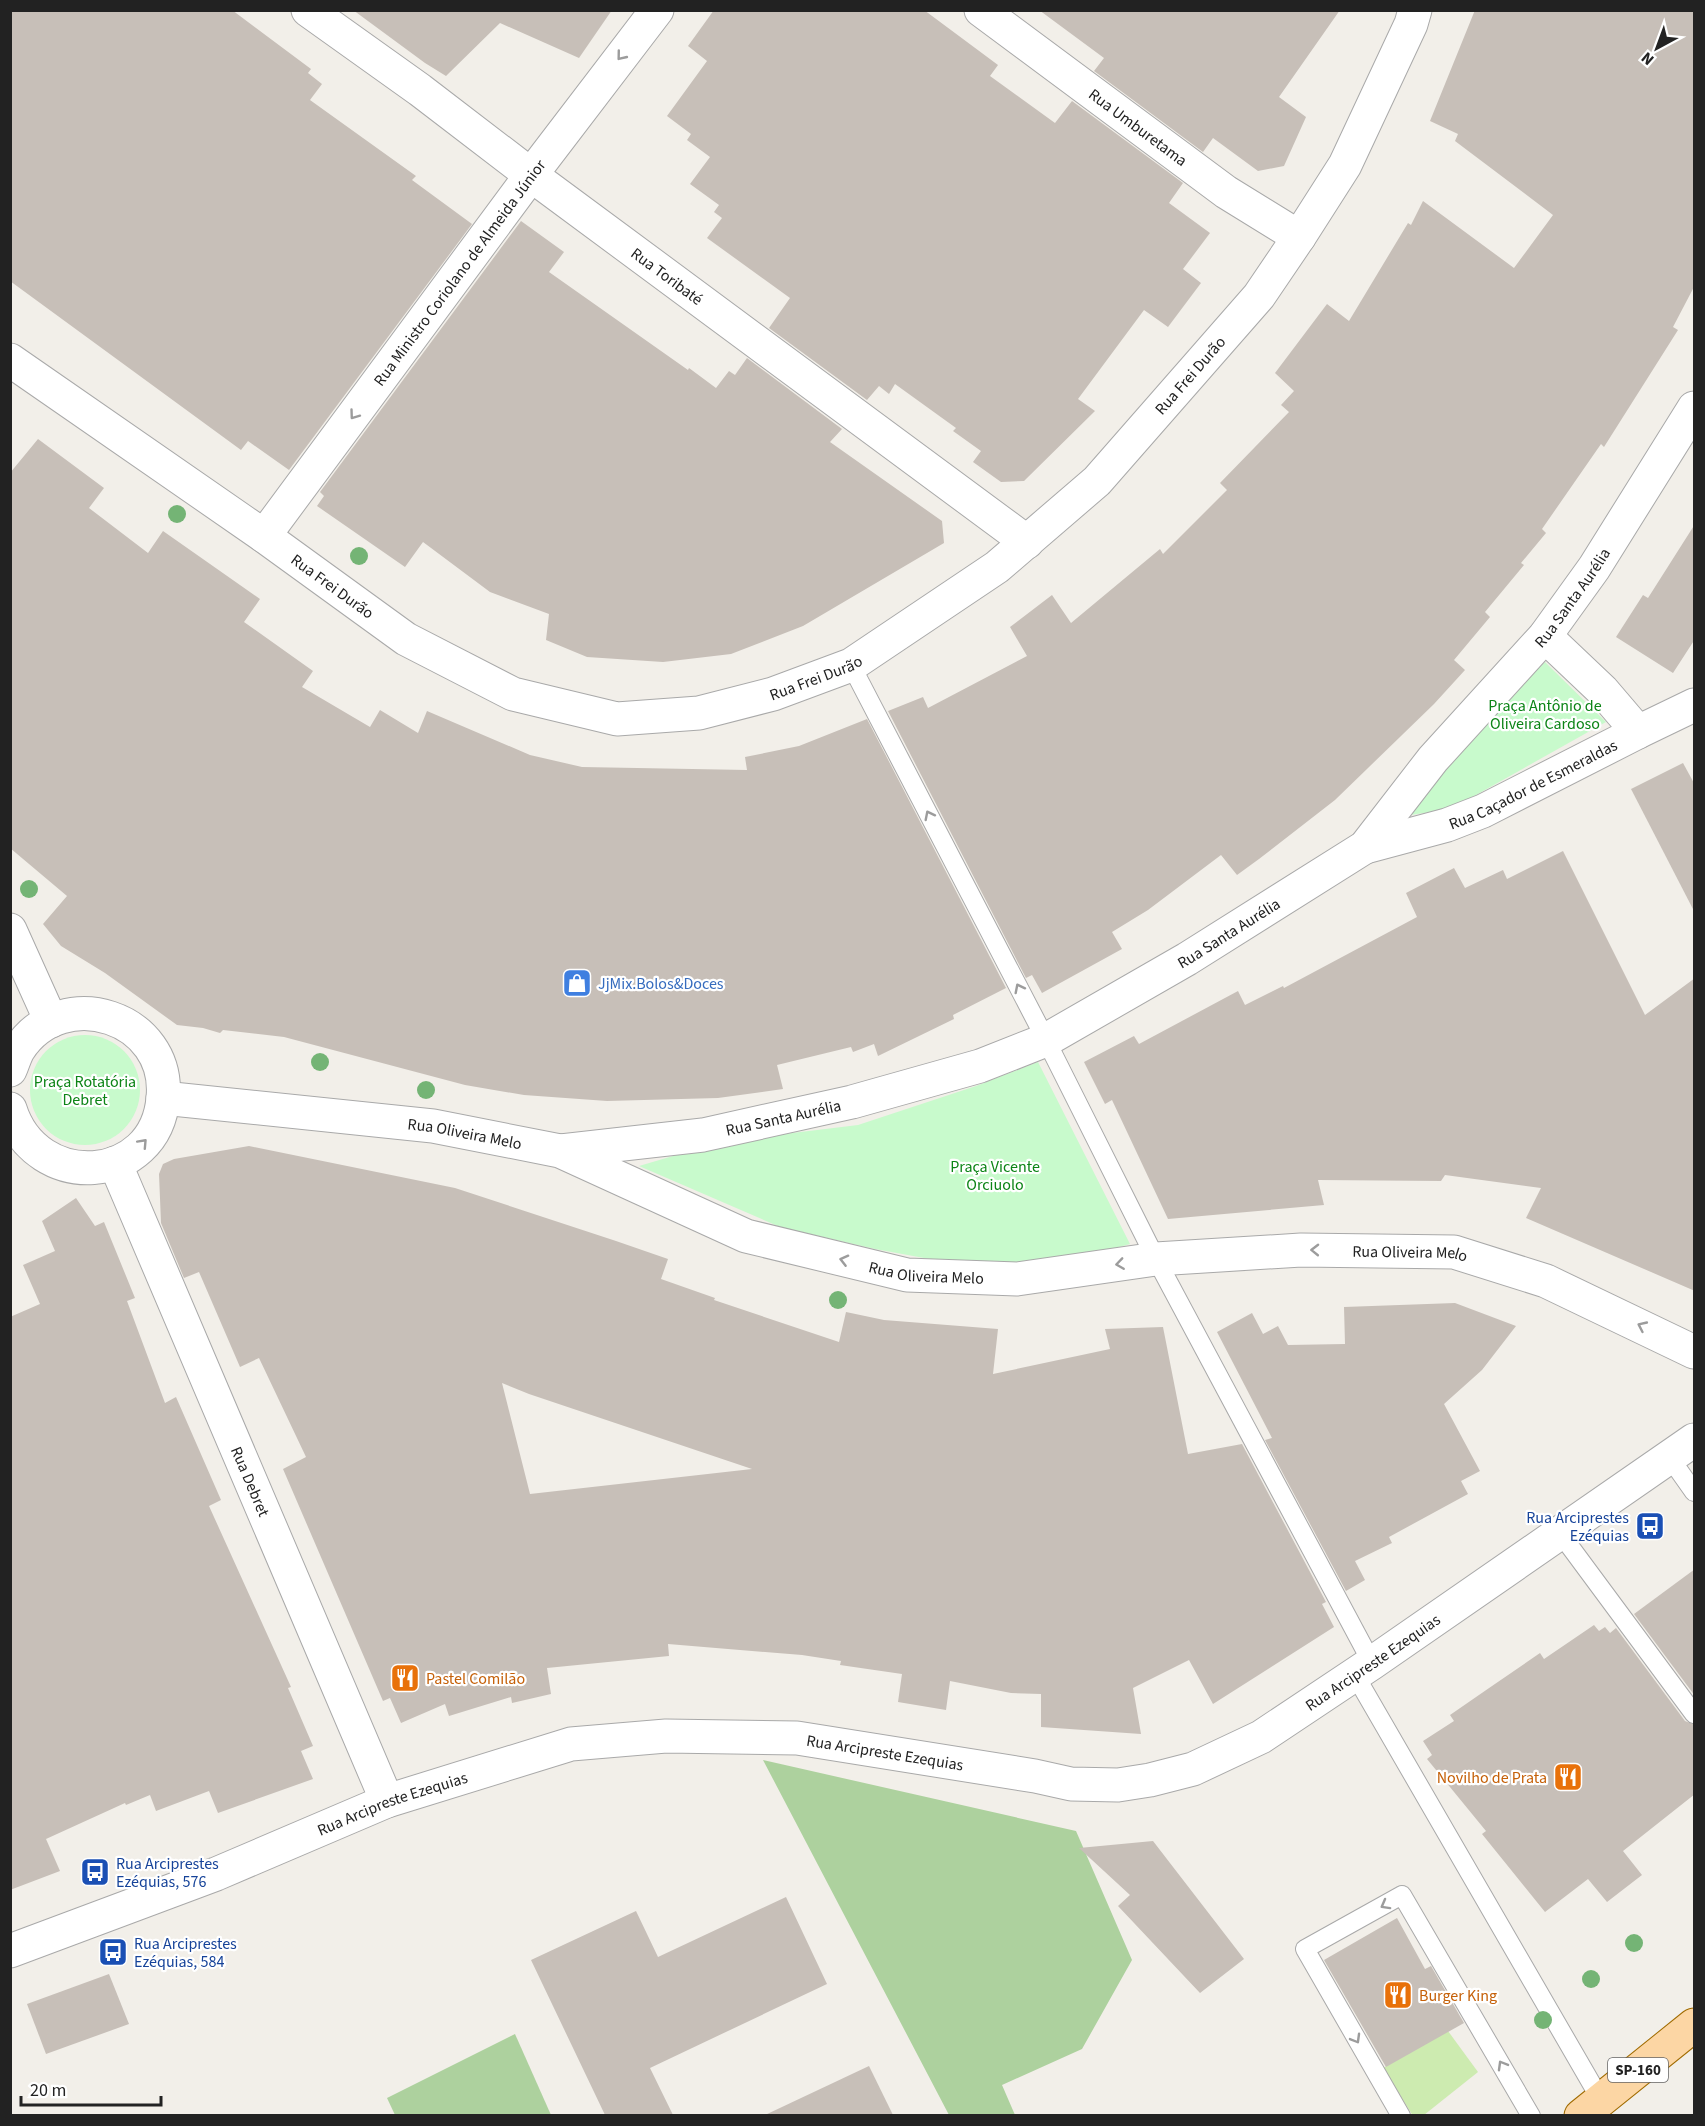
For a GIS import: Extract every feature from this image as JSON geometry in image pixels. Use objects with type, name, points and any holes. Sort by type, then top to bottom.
[{"type":"main road","name":"SP-160","points":[[1591,2108],[1695,2025]]},
{"type":"street","name":"Rua Toribaté","points":[[308,10],[420,90],[531,175],[1027,542]]},
{"type":"street","name":"Rua Ministro Coriolano de Almeida Júnior","points":[[264,536],[531,175],[657,10]]},
{"type":"street","name":"Rua Umburetama","points":[[981,10],[1226,192],[1299,237]]},
{"type":"street","name":"Rua Frei Durão","points":[[10,360],[264,536],[406,639],[513,694],[617,719],[699,713],[773,694],[851,665],[997,567],[1097,481],[1259,296],[1299,237],[1345,165],[1411,24],[1415,10]]},
{"type":"street","name":"Rua Santa Aurélia","points":[[560,1151],[703,1135],[852,1102],[980,1066],[1046,1040],[1187,959],[1365,847],[1433,759],[1545,636],[1594,568],[1695,408]]},
{"type":"street","points":[[1545,636],[1603,691],[1638,732]]},
{"type":"street","name":"Rua Caçador de Esmeraldas","points":[[1365,847],[1447,825],[1483,811],[1695,705]]},
{"type":"street","points":[[10,930],[51,1021]]},
{"type":"street","points":[[10,1070],[18,1050],[35,1030],[58,1017],[84,1012],[110,1016],[133,1028],[152,1047],[162,1072],[163,1098],[159,1118],[149,1137],[134,1153],[115,1163],[93,1169],[71,1167],[21,1154],[10,1109]]},
{"type":"street","name":"Rua Oliveira Melo","points":[[163,1098],[433,1126],[560,1151],[746,1236],[907,1275],[1017,1279],[1156,1259],[1302,1250],[1454,1252],[1546,1281],[1695,1352]]},
{"type":"street","name":"Rua Debret","points":[[115,1163],[387,1801]]},
{"type":"street","name":"Rua Arcipreste Ezequias","points":[[10,1951],[216,1874],[387,1801],[571,1744],[666,1736],[797,1738],[1035,1776],[1071,1784],[1118,1785],[1150,1780],[1193,1768],[1261,1737],[1682,1449]]},
{"type":"lane","points":[[851,665],[1046,1040],[1363,1669],[1591,2108]]},
{"type":"lane","points":[[1682,1449],[1695,1492]]},
{"type":"lane","points":[[1560,1533],[1695,1714]]},
{"type":"lane","points":[[1401,2115],[1305,1949],[1402,1895],[1531,2115]]},
{"type":"green space","name":"Praça Antônio de Oliveira Cardoso","points":[[1545,662],[1606,722],[1451,809],[1404,816],[1437,768]]},
{"type":"green space","name":"Praça Rotatória Debret","points":[[85,1035],[106,1039],[124,1051],[136,1069],[140,1090],[136,1111],[124,1129],[106,1141],[85,1145],[64,1141],[46,1129],[34,1111],[30,1090],[34,1069],[46,1051],[64,1039]]},
{"type":"green space","name":"Praça Vicente Orciuolo","points":[[1038,1062],[1130,1244],[1091,1255],[1058,1260],[995,1263],[935,1260],[780,1227],[639,1166],[707,1146],[858,1125],[976,1086]]},
{"type":"green space","points":[[763,1760],[1076,1831],[1132,1960],[1082,2049],[1002,2085],[1015,2115],[949,2115]]},
{"type":"green space","points":[[1448,2031],[1478,2072],[1424,2115],[1413,2116],[1383,2068]]},
{"type":"green space","points":[[515,2034],[551,2115],[395,2115],[387,2098]]},
{"type":"building","points":[[10,10],[232,10],[311,69],[308,73],[322,84],[310,100],[416,176],[412,180],[472,224],[289,470],[248,441],[241,450],[10,281]]},
{"type":"building","points":[[353,10],[612,10],[579,58],[500,23],[446,76]]},
{"type":"building","points":[[714,10],[924,10],[998,65],[990,76],[1055,123],[1072,101],[1183,183],[1169,203],[1210,233],[1183,269],[1201,283],[1168,327],[1144,310],[1078,399],[1095,411],[1024,481],[1001,482],[973,462],[981,451],[953,431],[956,428],[895,384],[889,394],[879,386],[867,400],[769,328],[790,298],[707,238],[722,218],[714,212],[719,205],[690,184],[710,157],[687,140],[691,134],[667,116],[707,61],[688,46]]},
{"type":"building","points":[[1039,10],[1340,10],[1279,97],[1306,117],[1284,166],[1258,171],[1213,138],[1203,152],[1094,71],[1104,58]]},
{"type":"building","points":[[1475,10],[1695,10],[1695,285],[1673,327],[1678,330],[1604,447],[1601,444],[1542,529],[1546,533],[1521,563],[1524,565],[1485,612],[1490,617],[1454,660],[1465,670],[1434,704],[1335,800],[1259,859],[1237,875],[1221,855],[1148,910],[1112,932],[1122,949],[1042,993],[1032,975],[1026,978],[888,711],[923,697],[928,708],[1027,656],[1010,627],[1052,595],[1071,623],[1160,549],[1163,554],[1227,490],[1220,483],[1289,412],[1281,405],[1294,391],[1275,373],[1327,304],[1349,321],[1408,223],[1411,225],[1423,201],[1514,268],[1553,215],[1455,141],[1458,134],[1430,121]]},
{"type":"building","points":[[521,221],[564,252],[549,272],[688,370],[689,368],[716,388],[729,371],[735,375],[747,358],[842,429],[830,442],[942,521],[944,543],[803,626],[731,654],[663,662],[587,657],[546,640],[549,614],[490,592],[423,542],[405,567],[317,506],[324,496],[320,492]]},
{"type":"building","points":[[38,439],[104,488],[89,508],[148,553],[163,531],[260,599],[244,622],[313,671],[302,687],[370,727],[380,710],[418,733],[427,711],[530,755],[582,767],[747,770],[745,757],[799,746],[867,719],[1006,988],[953,1015],[954,1019],[878,1056],[874,1044],[853,1052],[851,1047],[777,1065],[783,1089],[718,1098],[607,1101],[524,1095],[465,1085],[284,1037],[223,1030],[220,1033],[203,1028],[177,1025],[105,973],[61,946],[43,924],[67,896],[10,848],[10,473]]},
{"type":"building","points":[[1695,524],[1695,639],[1673,673],[1616,637],[1643,595],[1648,598]]},
{"type":"building","points":[[1683,763],[1695,785],[1695,913],[1631,789]]},
{"type":"building","points":[[1563,851],[1645,1015],[1695,978],[1695,1291],[1526,1218],[1541,1188],[1445,1175],[1441,1181],[1318,1180],[1324,1205],[1168,1219],[1112,1100],[1105,1104],[1084,1062],[1134,1036],[1139,1044],[1238,991],[1245,1005],[1283,986],[1284,988],[1417,917],[1406,893],[1454,868],[1465,888],[1503,870],[1507,879]]},
{"type":"building","points":[[249,1146],[455,1188],[668,1259],[661,1279],[715,1298],[714,1300],[839,1342],[846,1312],[884,1320],[998,1329],[993,1374],[1110,1349],[1105,1329],[1163,1327],[1188,1454],[1242,1444],[1326,1602],[1322,1604],[1334,1627],[1213,1704],[1189,1660],[1133,1688],[1141,1734],[1041,1727],[1041,1694],[1011,1693],[950,1681],[946,1710],[898,1702],[902,1674],[840,1665],[841,1661],[802,1655],[668,1644],[669,1656],[547,1668],[551,1694],[512,1703],[511,1697],[449,1716],[445,1704],[401,1723],[390,1698],[383,1701],[283,1469],[306,1457],[259,1358],[240,1367],[199,1272],[184,1278],[161,1223],[159,1174],[163,1164],[174,1159]],"holes":[[[502,1383],[752,1469],[530,1494]]]},
{"type":"building","points":[[76,1198],[95,1226],[104,1222],[135,1298],[127,1301],[165,1403],[176,1397],[221,1500],[209,1506],[291,1687],[288,1688],[313,1746],[301,1751],[313,1779],[218,1813],[209,1791],[156,1811],[150,1795],[126,1805],[125,1803],[46,1839],[60,1871],[10,1890],[10,1317],[40,1304],[23,1265],[55,1251],[42,1221]]},
{"type":"building","points":[[1455,1303],[1516,1326],[1482,1370],[1444,1404],[1480,1471],[1461,1481],[1468,1494],[1389,1537],[1392,1543],[1355,1561],[1365,1580],[1346,1591],[1265,1440],[1272,1438],[1217,1332],[1252,1313],[1263,1334],[1278,1326],[1288,1345],[1345,1344],[1344,1307]]},
{"type":"building","points":[[1695,1569],[1695,1696],[1634,1614]]},
{"type":"building","name":"Novilho de Prata","points":[[1594,1625],[1599,1631],[1605,1627],[1610,1633],[1616,1628],[1685,1721],[1695,1725],[1695,1794],[1623,1851],[1642,1875],[1607,1902],[1588,1879],[1545,1912],[1482,1834],[1486,1831],[1427,1759],[1432,1755],[1423,1741],[1454,1721],[1450,1715],[1540,1653],[1544,1659]]},
{"type":"building","points":[[1153,1841],[1244,1959],[1200,1993],[1118,1906],[1130,1895],[1079,1848]]},
{"type":"building","points":[[786,1897],[827,1984],[650,2068],[673,2115],[605,2115],[531,1960],[636,1911],[658,1957]]},
{"type":"building","name":"Burger King","points":[[1397,1918],[1425,1969],[1431,1966],[1464,2023],[1386,2067],[1324,1960]]},
{"type":"building","points":[[109,1974],[129,2024],[46,2054],[27,2004]]},
{"type":"building","points":[[869,2066],[893,2115],[765,2115]]},
{"type":"place","name":"JjMix.Bolos&Doces","points":[[577,983]]},
{"type":"place","name":"Rua Arciprestes Ezéquias","points":[[1650,1526]]},
{"type":"place","name":"Pastel Comilão","points":[[405,1678]]},
{"type":"place","name":"Novilho de Prata","points":[[1568,1777]]},
{"type":"place","name":"Rua Arciprestes Ezéquias, 576","points":[[95,1872]]},
{"type":"place","name":"Rua Arciprestes Ezéquias, 584","points":[[113,1952]]},
{"type":"place","name":"Burger King","points":[[1398,1995]]}]
